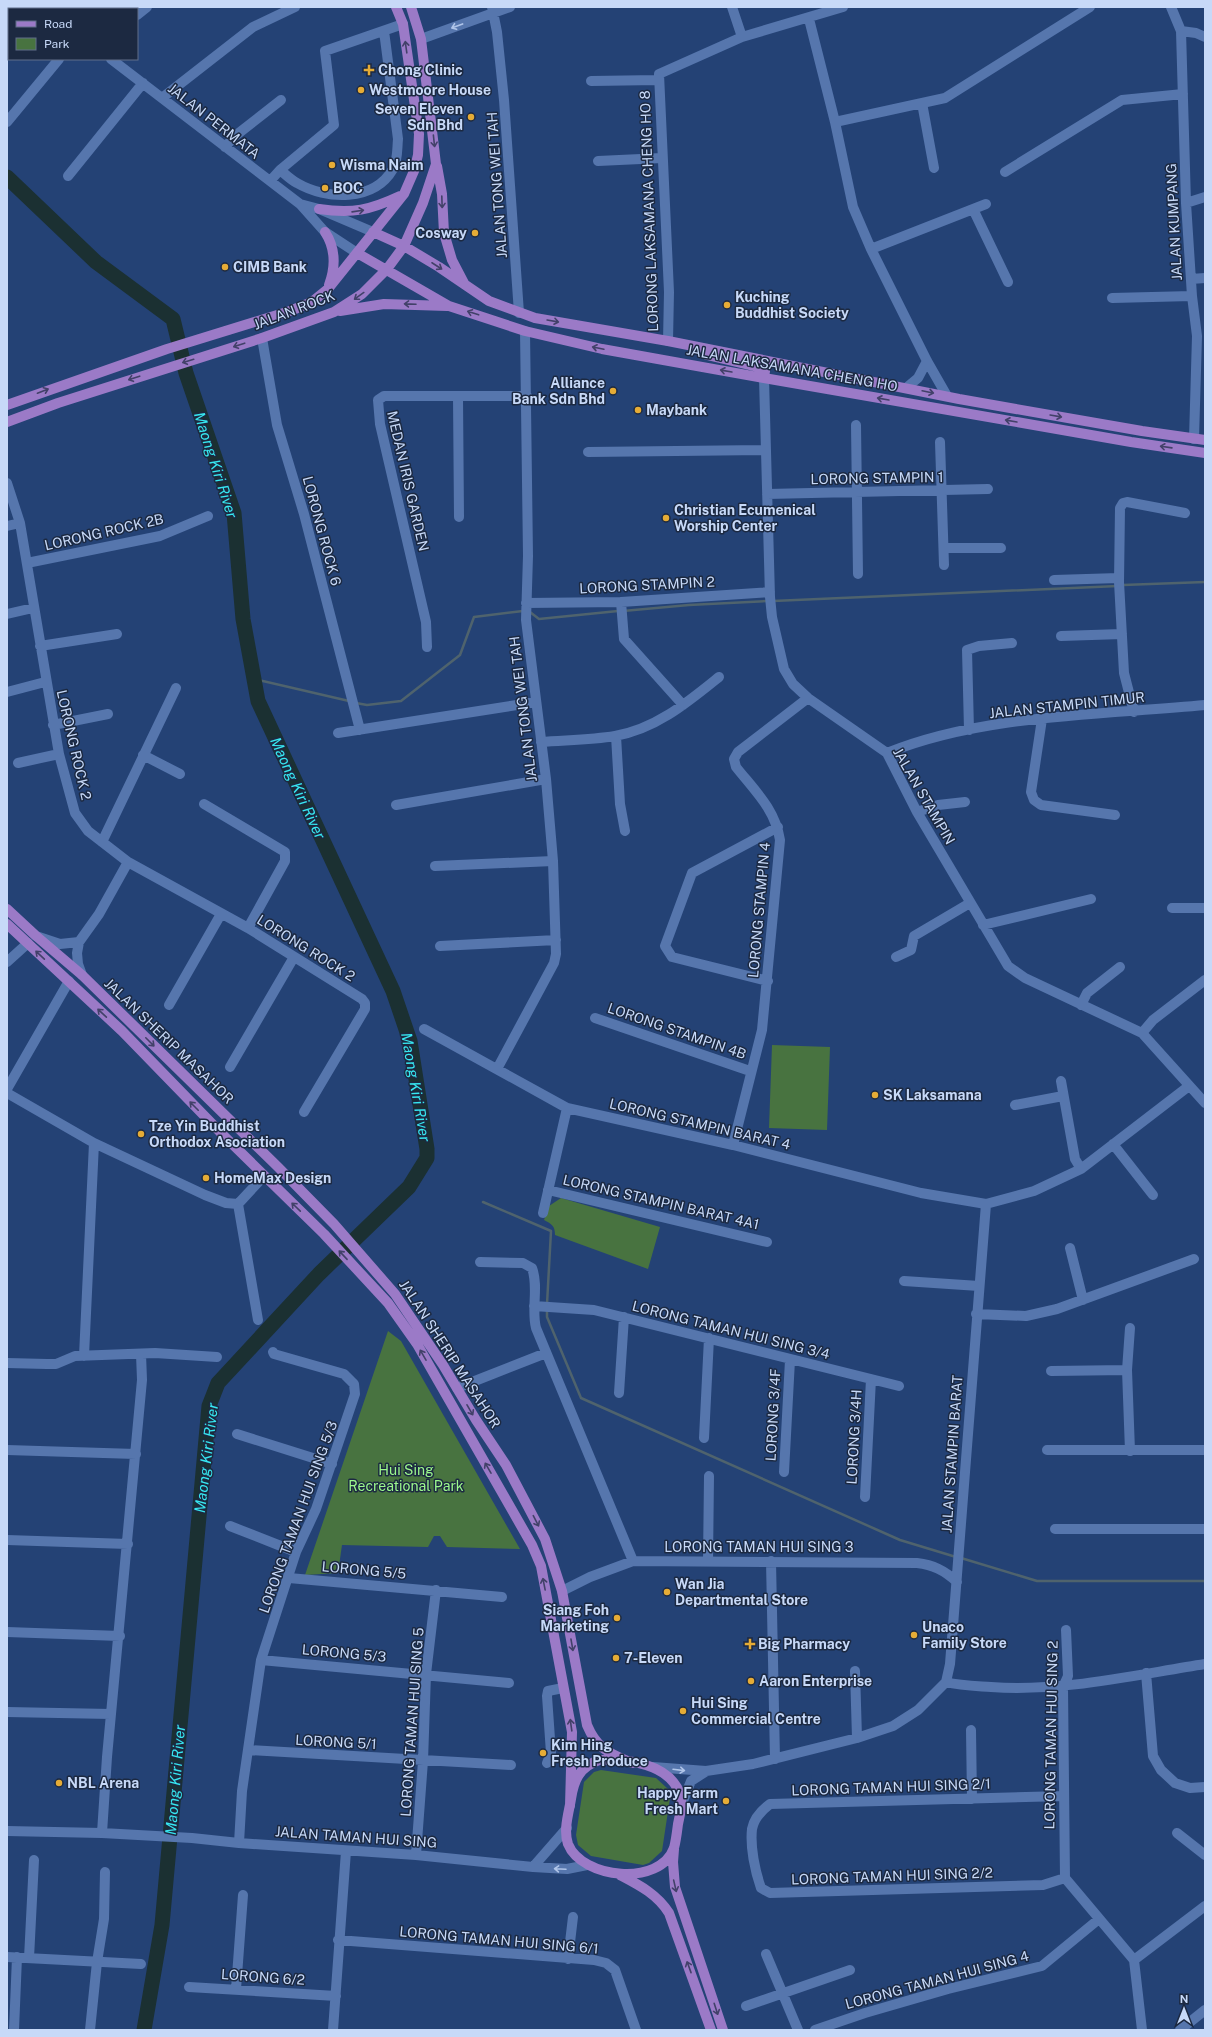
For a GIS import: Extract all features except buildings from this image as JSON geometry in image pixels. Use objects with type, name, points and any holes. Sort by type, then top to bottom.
[{"type":"main road","name":"JALAN ROCK","points":[[7,405],[197,339],[290,311],[312,302],[328,289],[404,194],[414,170],[418,155],[419,134],[403,24],[396,7]]},
{"type":"main road","name":"JALAN ROCK","points":[[7,422],[171,366],[262,338],[334,312],[362,294],[387,269],[404,246],[423,203],[436,164],[421,39],[410,7]]},
{"type":"main road","points":[[436,164],[442,194],[444,233],[452,260],[465,285]]},
{"type":"main road","points":[[320,209],[355,212],[378,206],[404,194]]},
{"type":"main road","points":[[325,232],[332,242],[334,254],[333,274],[328,289]]},
{"type":"main road","name":"JALAN LAKSAMANA CHENG HO","points":[[373,232],[404,246],[489,301],[535,318],[668,340],[948,396],[1205,440]]},
{"type":"main road","name":"JALAN LAKSAMANA CHENG HO","points":[[357,253],[449,306],[525,331],[602,349],[1117,440],[1205,453]]},
{"type":"main road","points":[[334,312],[384,304],[449,306]]},
{"type":"main road","points":[[686,344],[701,354],[762,368],[764,371],[764,378]]},
{"type":"main road","name":"JALAN SHERIP MASAHOR","points":[[7,909],[31,939]]},
{"type":"main road","name":"JALAN SHERIP MASAHOR","points":[[7,924],[82,975],[334,1224],[369,1262],[395,1294],[425,1337],[506,1465],[535,1518],[553,1559],[562,1591],[587,1725],[599,1746],[608,1753],[632,1763]]},
{"type":"main road","points":[[31,939],[36,939],[70,972],[71,976],[69,982]]},
{"type":"main road","name":"JALAN SHERIP MASAHOR","points":[[69,982],[122,1031],[264,1176],[324,1234],[388,1303],[417,1344],[532,1545],[541,1566],[572,1732],[570,1806]]},
{"type":"main road","points":[[711,2030],[669,1913],[662,1902],[647,1889],[618,1874],[587,1865],[572,1851],[566,1836],[576,1778],[586,1766],[599,1760],[632,1763],[652,1767],[662,1771],[676,1786],[680,1795],[681,1806],[674,1847],[673,1862],[675,1887],[723,2030]]},
{"type":"main road","points":[[618,1874],[647,1872],[667,1859],[674,1847]]},
{"type":"street","points":[[138,14],[148,7]]},
{"type":"street","points":[[162,98],[253,27],[295,7]]},
{"type":"street","points":[[421,39],[493,10],[510,7]]},
{"type":"street","points":[[732,7],[742,38]]},
{"type":"street","name":"LORONG LAKSAMANA CHENG HO 8","points":[[668,340],[668,292],[658,80],[659,74],[742,38],[809,19],[844,7]]},
{"type":"street","points":[[835,122],[945,98],[1090,7]]},
{"type":"street","name":"JALAN KUMPANG","points":[[1171,7],[1181,31],[1186,203],[1192,296],[1201,337],[1194,438]]},
{"type":"street","name":"JALAN TONG WEI TAH","points":[[493,10],[504,100],[520,313]]},
{"type":"street","points":[[809,19],[835,122],[852,208],[926,361],[948,396]]},
{"type":"street","points":[[270,181],[280,170],[334,125],[325,51],[403,24]]},
{"type":"street","points":[[280,170],[296,183],[334,196],[361,193],[382,183],[394,168],[398,139],[384,31]]},
{"type":"street","points":[[1181,31],[1196,33],[1205,37]]},
{"type":"street","points":[[7,122],[58,60]]},
{"type":"street","name":"JALAN PERMATA","points":[[112,60],[300,204]]},
{"type":"street","points":[[591,81],[658,80]]},
{"type":"street","points":[[68,176],[143,83]]},
{"type":"street","points":[[1005,172],[1122,100],[1183,94]]},
{"type":"street","points":[[225,147],[235,136],[280,100]]},
{"type":"street","points":[[922,103],[934,168]]},
{"type":"street","points":[[598,160],[662,158]]},
{"type":"street","points":[[1186,203],[1205,197]]},
{"type":"street","points":[[300,204],[320,209],[373,232]]},
{"type":"street","points":[[300,204],[325,232],[357,253]]},
{"type":"street","points":[[871,249],[986,204]]},
{"type":"street","points":[[972,209],[1008,282]]},
{"type":"street","points":[[1191,279],[1205,278]]},
{"type":"street","points":[[1112,298],[1192,296]]},
{"type":"street","name":"JALAN TONG WEI TAH","points":[[497,1070],[554,963],[556,940],[546,779],[526,620],[528,556],[525,331]]},
{"type":"street","name":"LORONG ROCK 6","points":[[262,338],[277,425],[304,514],[360,730]]},
{"type":"street","points":[[906,388],[918,378],[926,361]]},
{"type":"street","name":"JALAN STAMPIN","points":[[764,378],[765,450],[772,617],[784,669],[793,684],[808,698],[887,753],[917,812],[1001,958],[1015,972],[1142,1034],[1205,1103]]},
{"type":"street","name":"MEDAN IRIS GARDEN","points":[[426,646],[426,622],[380,424],[378,400],[384,396],[527,396]]},
{"type":"street","points":[[458,397],[459,517]]},
{"type":"street","points":[[856,424],[858,574]]},
{"type":"street","points":[[940,442],[944,565]]},
{"type":"street","points":[[588,452],[765,450]]},
{"type":"street","name":"LORONG ROCK 2","points":[[7,483],[20,523],[53,725],[59,754],[75,813],[88,831],[128,862],[248,928],[362,999],[365,1003],[365,1009],[304,1112]]},
{"type":"street","name":"LORONG STAMPIN 1","points":[[767,494],[988,489]]},
{"type":"street","points":[[1134,712],[1124,673],[1120,593],[1120,508],[1122,503],[1127,502],[1185,513]]},
{"type":"street","name":"LORONG ROCK 2B","points":[[27,563],[160,536],[208,516]]},
{"type":"street","points":[[7,526],[20,523]]},
{"type":"street","points":[[944,548],[1001,548]]},
{"type":"street","points":[[1054,580],[1120,580]]},
{"type":"street","name":"LORONG STAMPIN 2","points":[[526,606],[621,605],[770,595]]},
{"type":"street","points":[[621,605],[624,639],[683,705]]},
{"type":"street","points":[[7,614],[33,608]]},
{"type":"street","points":[[40,646],[117,634]]},
{"type":"street","points":[[1060,636],[1122,634]]},
{"type":"street","points":[[969,730],[967,650],[979,646],[1012,643]]},
{"type":"street","points":[[541,742],[616,736],[649,725],[683,705],[719,677]]},
{"type":"street","points":[[7,692],[45,682]]},
{"type":"street","points":[[102,842],[176,688]]},
{"type":"street","name":"LORONG STAMPIN 4","points":[[733,1145],[750,1071],[762,1030],[768,982],[780,840],[778,826],[771,810],[736,767],[734,760],[738,752],[808,698]]},
{"type":"street","points":[[338,734],[536,702]]},
{"type":"street","name":"JALAN STAMPIN TIMUR","points":[[887,753],[908,744],[969,730],[1042,719],[1205,705]]},
{"type":"street","points":[[53,725],[108,714]]},
{"type":"street","points":[[1042,719],[1031,792],[1034,800],[1041,805],[1115,815]]},
{"type":"street","points":[[616,736],[620,804],[625,831]]},
{"type":"street","points":[[18,763],[59,754]]},
{"type":"street","points":[[143,755],[180,774]]},
{"type":"street","points":[[396,805],[546,779]]},
{"type":"street","points":[[917,812],[938,805],[965,802]]},
{"type":"street","points":[[204,804],[285,852],[285,861],[248,928]]},
{"type":"street","points":[[768,982],[672,957],[665,946],[692,873],[778,826]]},
{"type":"street","points":[[435,866],[552,861]]},
{"type":"street","points":[[82,975],[78,959],[79,942],[99,914],[128,862]]},
{"type":"street","points":[[983,925],[1091,899]]},
{"type":"street","points":[[896,957],[911,950],[914,936],[970,904]]},
{"type":"street","points":[[1172,908],[1205,908]]},
{"type":"street","points":[[168,1005],[221,914]]},
{"type":"street","points":[[7,962],[31,939],[60,944],[79,942]]},
{"type":"street","points":[[440,946],[556,940]]},
{"type":"street","points":[[230,1067],[294,957]]},
{"type":"street","points":[[1081,1005],[1087,993],[1120,967]]},
{"type":"street","points":[[1142,1034],[1153,1020],[1205,980]]},
{"type":"street","points":[[7,1089],[69,982]]},
{"type":"street","name":"LORONG STAMPIN 4B","points":[[595,1018],[750,1071]]},
{"type":"street","name":"LORONG STAMPIN BARAT 4","points":[[424,1029],[567,1108],[733,1145],[921,1193],[986,1204]]},
{"type":"street","points":[[1061,1081],[1075,1159],[1081,1169]]},
{"type":"street","points":[[986,1204],[1034,1191],[1081,1169],[1189,1086]]},
{"type":"street","points":[[7,1093],[94,1143],[205,1195],[226,1202],[238,1204]]},
{"type":"street","points":[[1015,1105],[1063,1096]]},
{"type":"street","points":[[543,1213],[567,1108]]},
{"type":"street","points":[[84,1356],[94,1143]]},
{"type":"street","points":[[1113,1144],[1153,1195]]},
{"type":"street","points":[[238,1204],[264,1176]]},
{"type":"street","name":"LORONG STAMPIN BARAT 4A1","points":[[548,1190],[767,1242]]},
{"type":"street","points":[[238,1204],[258,1320]]},
{"type":"street","name":"JALAN STAMPIN BARAT","points":[[652,1767],[687,1771],[706,1771],[775,1759],[857,1738],[893,1726],[908,1717],[934,1696],[946,1682],[950,1664],[976,1314],[986,1204]]},
{"type":"street","points":[[1070,1248],[1083,1300]]},
{"type":"street","points":[[976,1314],[1026,1316],[1057,1309],[1194,1259]]},
{"type":"street","points":[[480,1262],[523,1263],[532,1268],[536,1306],[534,1319],[546,1353],[633,1561]]},
{"type":"street","points":[[904,1281],[979,1286]]},
{"type":"street","name":"LORONG TAMAN HUI SING 3/4","points":[[536,1306],[554,1306],[594,1310],[624,1316],[790,1360],[899,1386]]},
{"type":"street","points":[[619,1393],[624,1316]]},
{"type":"street","points":[[1130,1328],[1127,1370],[1130,1450]]},
{"type":"street","points":[[704,1438],[709,1338]]},
{"type":"street","name":"LORONG TAMAN HUI SING 5/3","points":[[239,1843],[242,1792],[261,1660],[289,1578],[296,1552],[316,1509],[355,1394],[354,1384],[344,1374],[274,1354],[273,1352]]},
{"type":"street","points":[[457,1388],[546,1353]]},
{"type":"street","points":[[102,1832],[136,1454],[142,1380],[141,1354]]},
{"type":"street","points":[[7,1363],[56,1364],[75,1356],[141,1354],[217,1357]]},
{"type":"street","name":"LORONG 3/4F","points":[[784,1472],[790,1360]]},
{"type":"street","points":[[1051,1371],[1127,1370]]},
{"type":"street","name":"LORONG 3/4H","points":[[865,1496],[871,1379]]},
{"type":"street","points":[[237,1434],[332,1464]]},
{"type":"street","points":[[7,1450],[136,1454]]},
{"type":"street","points":[[1047,1450],[1205,1450]]},
{"type":"street","points":[[708,1561],[709,1476]]},
{"type":"street","points":[[230,1526],[296,1552]]},
{"type":"street","points":[[1055,1529],[1205,1529]]},
{"type":"street","points":[[7,1540],[128,1544]]},
{"type":"street","name":"LORONG TAMAN HUI SING 3","points":[[562,1591],[590,1577],[633,1561],[917,1563],[932,1565],[942,1570],[956,1582]]},
{"type":"street","points":[[771,1561],[775,1759]]},
{"type":"street","name":"LORONG 5/5","points":[[289,1578],[502,1597]]},
{"type":"street","name":"LORONG TAMAN HUI SING 5","points":[[416,1855],[423,1761],[426,1674],[436,1590]]},
{"type":"street","name":"LORONG TAMAN HUI SING 2","points":[[1065,1878],[1063,1687],[1068,1676],[1066,1630]]},
{"type":"street","points":[[7,1632],[120,1636]]},
{"type":"street","name":"LORONG 5/3","points":[[261,1660],[426,1674],[509,1683]]},
{"type":"street","points":[[946,1682],[958,1685],[1020,1690],[1063,1687],[1205,1664]]},
{"type":"street","points":[[855,1671],[857,1738]]},
{"type":"street","points":[[1146,1674],[1153,1756],[1161,1770],[1175,1783],[1190,1788],[1205,1786]]},
{"type":"street","points":[[547,1763],[551,1753],[547,1696],[548,1691],[563,1688]]},
{"type":"street","points":[[7,1712],[112,1714]]},
{"type":"street","points":[[971,1730],[972,1799]]},
{"type":"street","name":"LORONG 5/1","points":[[248,1750],[510,1766]]},
{"type":"street","points":[[681,1806],[691,1780],[706,1771]]},
{"type":"street","name":"LORONG TAMAN HUI SING 2/1","points":[[753,1848],[752,1828],[761,1811],[770,1804],[1064,1796]]},
{"type":"street","points":[[533,1867],[567,1828]]},
{"type":"street","name":"JALAN TAMAN HUI SING","points":[[7,1831],[102,1832],[176,1837],[239,1843],[416,1855],[567,1869],[587,1865]]},
{"type":"street","points":[[1177,1833],[1205,1855]]},
{"type":"street","name":"LORONG TAMAN HUI SING 2/2","points":[[753,1848],[756,1874],[761,1888],[770,1893],[1044,1885],[1065,1878]]},
{"type":"street","points":[[333,2030],[338,1940],[346,1851]]},
{"type":"street","points":[[29,1958],[34,1860]]},
{"type":"street","points":[[90,2030],[97,1962],[104,1919],[105,1872]]},
{"type":"street","points":[[1065,1878],[1134,1960],[1142,2030]]},
{"type":"street","points":[[236,1989],[244,1895]]},
{"type":"street","points":[[1134,1960],[1205,1906]]},
{"type":"street","points":[[568,1959],[573,1917]]},
{"type":"street","name":"LORONG TAMAN HUI SING 4","points":[[815,2030],[865,2013],[940,1991],[1042,1966],[1099,1919]]},
{"type":"street","name":"LORONG TAMAN HUI SING 6/1","points":[[338,1940],[606,1963],[615,1970],[636,2030]]},
{"type":"street","points":[[766,1954],[798,2030]]},
{"type":"street","points":[[14,2030],[12,1957],[141,1964]]},
{"type":"street","points":[[746,2006],[782,1992],[850,1970]]},
{"type":"street","name":"LORONG 6/2","points":[[189,1987],[336,1996]]},
{"type":"street","points":[[1180,2030],[1205,2010]]},
{"type":"green space","points":[[772,1045],[830,1047],[827,1130],[769,1128]]},
{"type":"green space","points":[[561,1198],[660,1227],[648,1269],[555,1235],[552,1226],[544,1220],[549,1206]]},
{"type":"green space","name":"Hui Sing Recreational Park","points":[[388,1331],[401,1341],[520,1549],[447,1547],[440,1536],[434,1536],[428,1547],[342,1545],[338,1573],[305,1575]]},
{"type":"green space","points":[[601,1770],[656,1778],[668,1789],[670,1798],[662,1851],[649,1863],[643,1865],[591,1856],[578,1845],[576,1835],[584,1782],[594,1772]]},
{"type":"waterway","name":"Maong Kiri River","points":[[7,177],[96,262],[173,319],[186,373],[234,513],[243,619],[258,701],[393,991],[410,1041],[427,1149],[427,1158],[409,1187],[319,1274],[218,1383],[209,1406],[162,1925],[144,2030]]},
{"type":"waterway","points":[[1123,585],[1205,582]]},
{"type":"waterway","points":[[773,601],[1118,586]]},
{"type":"waterway","points":[[623,611],[689,605],[768,601]]},
{"type":"waterway","points":[[356,703],[367,705],[401,701],[460,655],[474,617],[523,611]]},
{"type":"waterway","points":[[530,612],[539,619],[618,611]]},
{"type":"waterway","points":[[254,679],[349,701]]},
{"type":"waterway","points":[[483,1202],[551,1231],[547,1304]]},
{"type":"waterway","points":[[547,1309],[547,1317],[581,1398],[900,1540],[956,1557]]},
{"type":"waterway","points":[[961,1558],[1037,1581],[1205,1581]]},
{"type":"place","name":"Chong Clinic","points":[[369,70]]},
{"type":"place","name":"Westmoore House","points":[[361,90]]},
{"type":"place","name":"Seven Eleven Sdn Bhd","points":[[471,117]]},
{"type":"place","name":"Wisma Naim","points":[[332,165]]},
{"type":"place","name":"BOC","points":[[325,188]]},
{"type":"place","name":"Cosway","points":[[475,233]]},
{"type":"place","name":"CIMB Bank","points":[[225,267]]},
{"type":"place","name":"Kuching Buddhist Society","points":[[727,305]]},
{"type":"place","name":"Alliance Bank Sdn Bhd","points":[[613,391]]},
{"type":"place","name":"Maybank","points":[[638,410]]},
{"type":"place","name":"Christian Ecumenical Worship Center","points":[[666,518]]},
{"type":"place","name":"SK Laksamana","points":[[875,1095]]},
{"type":"place","name":"Tze Yin Buddhist Orthodox Asociation","points":[[141,1134]]},
{"type":"place","name":"HomeMax Design","points":[[206,1178]]},
{"type":"place","name":"Wan Jia Departmental Store","points":[[667,1592]]},
{"type":"place","name":"Siang Foh Marketing","points":[[617,1618]]},
{"type":"place","name":"Unaco Family Store","points":[[914,1635]]},
{"type":"place","name":"Big Pharmacy","points":[[750,1644]]},
{"type":"place","name":"7-Eleven","points":[[616,1658]]},
{"type":"place","name":"Aaron Enterprise","points":[[751,1681]]},
{"type":"place","name":"Hui Sing Commercial Centre","points":[[683,1711]]},
{"type":"place","name":"Kim Hing Fresh Produce","points":[[543,1753]]},
{"type":"place","name":"NBL Arena","points":[[59,1783]]},
{"type":"place","name":"Happy Farm Fresh Mart","points":[[726,1801]]}]
